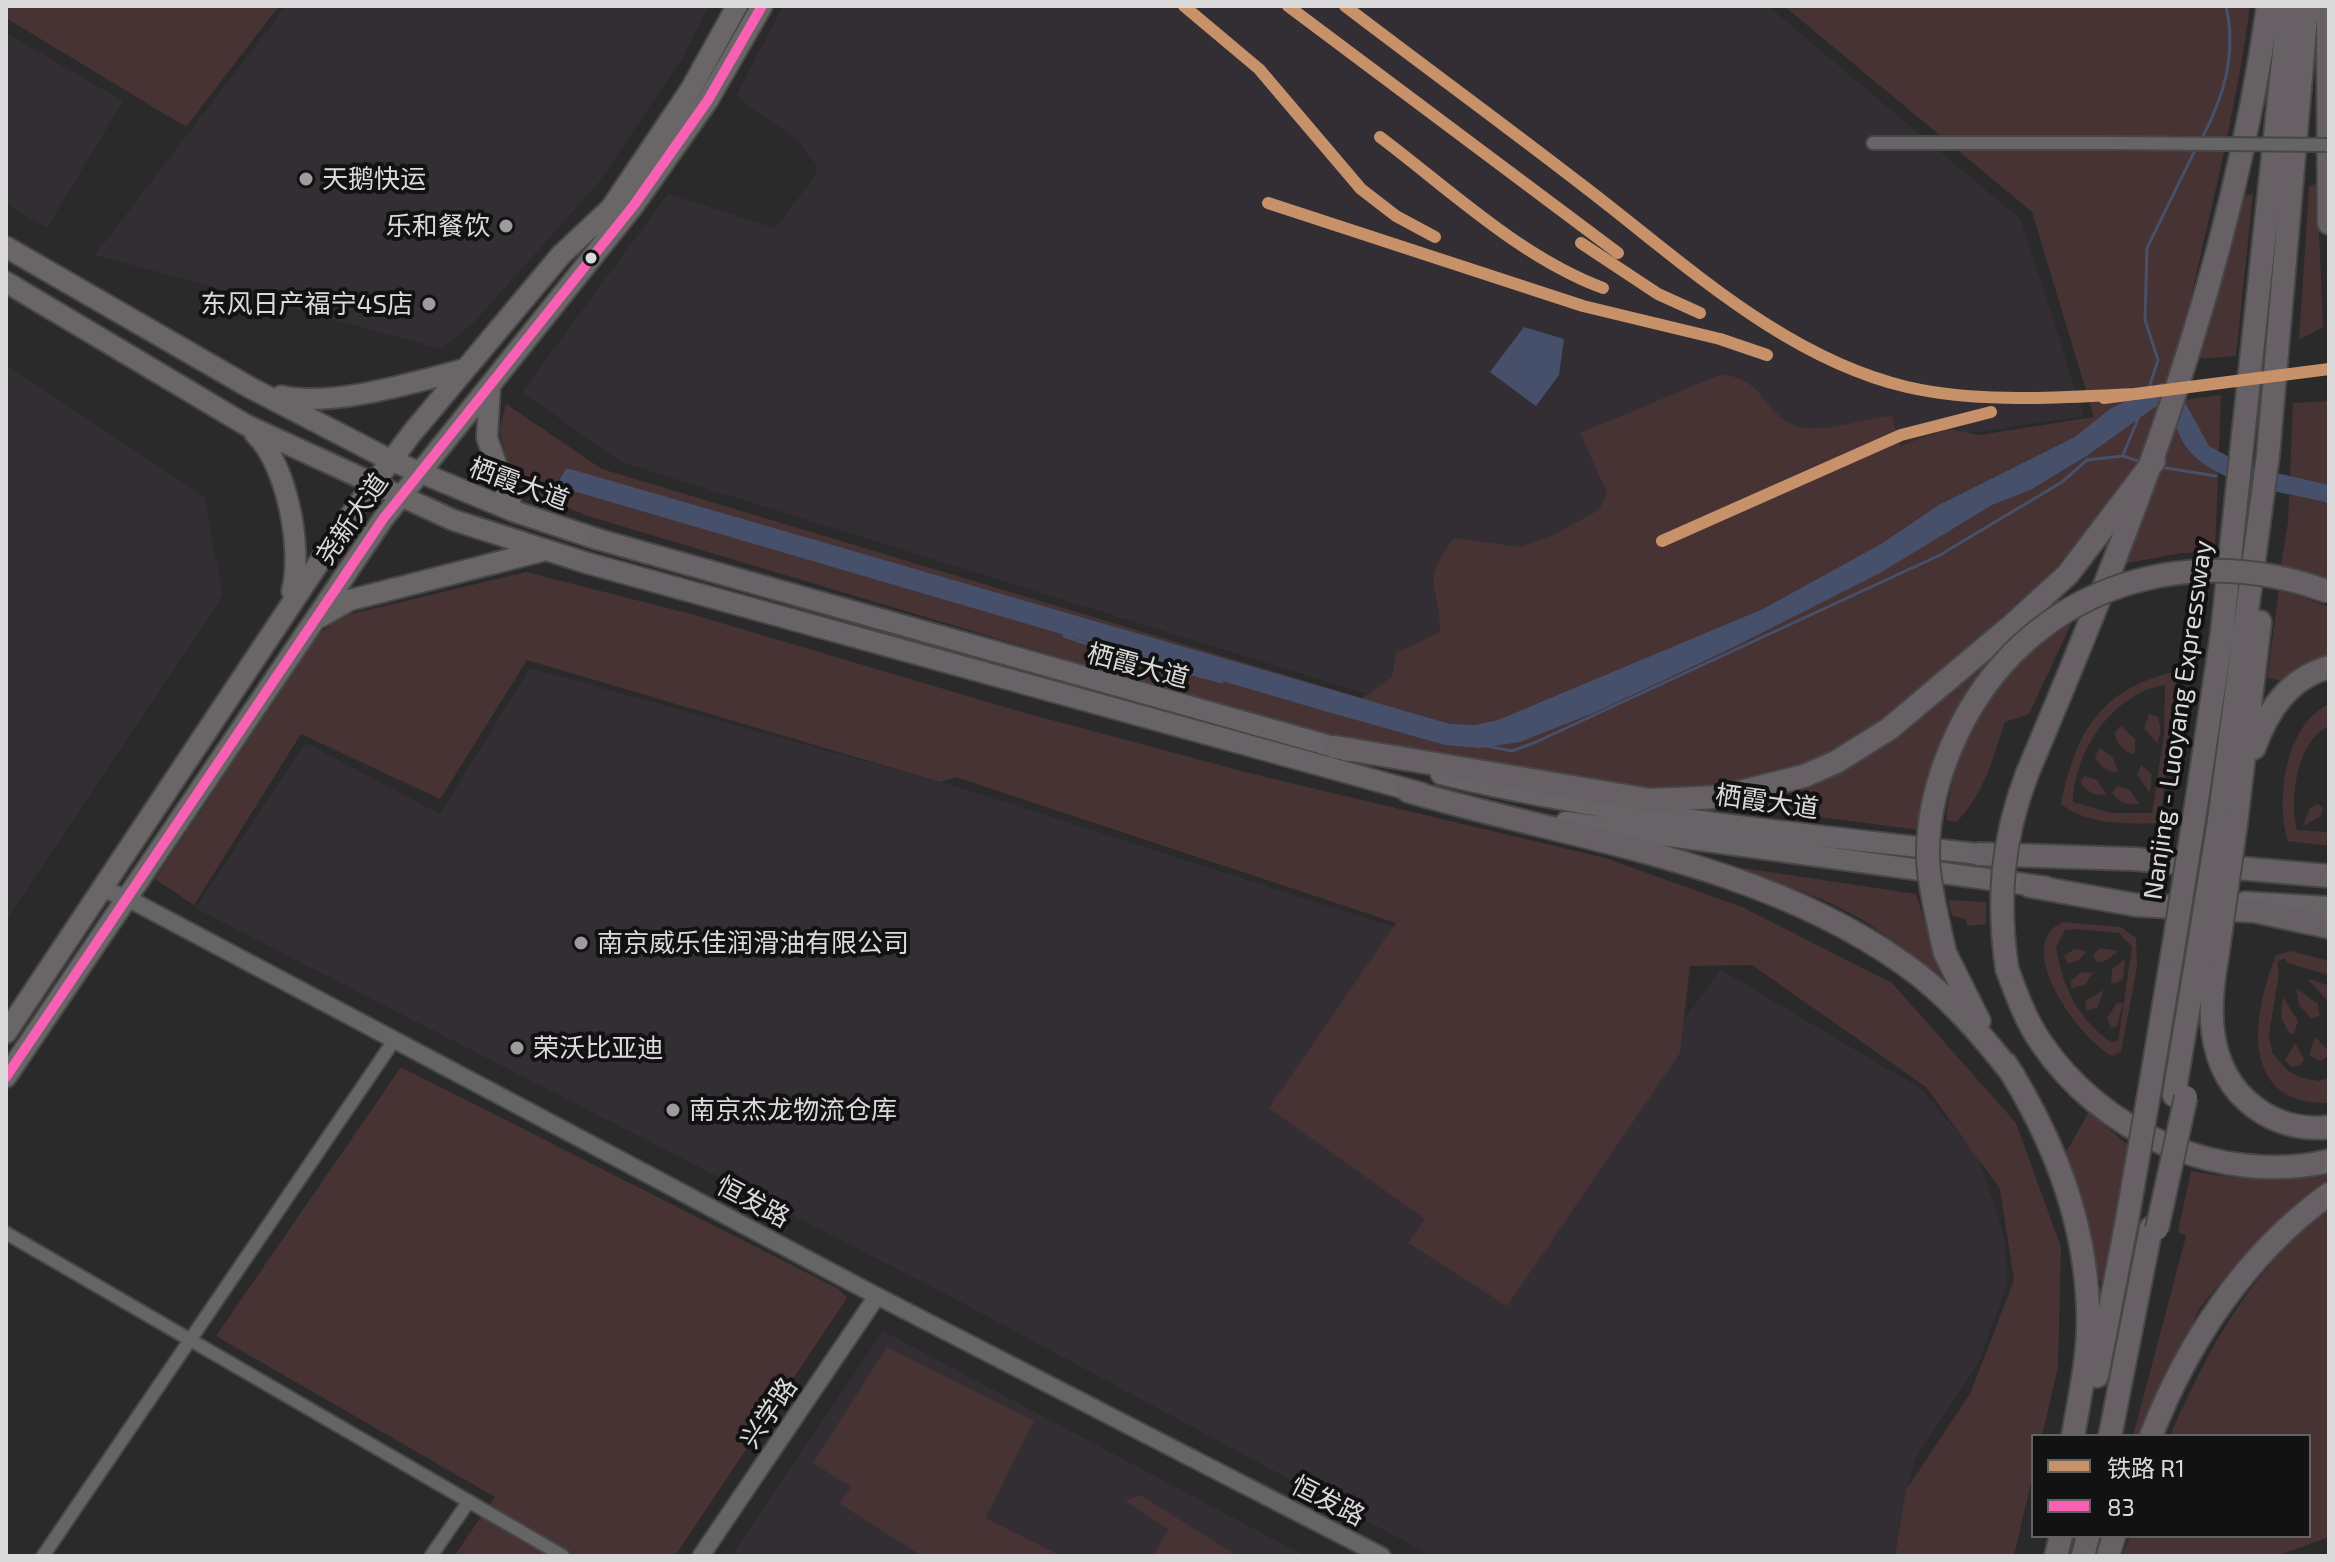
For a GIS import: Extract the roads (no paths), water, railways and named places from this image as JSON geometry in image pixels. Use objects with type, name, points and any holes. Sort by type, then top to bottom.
[{"type":"highway","points":[[2268,6],[2240,167],[2222,245],[2154,461],[2027,774],[2008,829],[2002,862],[2001,923],[2007,969],[2039,1040],[2069,1078],[2120,1122],[2213,1161],[2254,1167],[2329,1161]]},
{"type":"highway","name":"Nanjing - Luoyang Expressway","points":[[2085,1434],[2150,1088],[2222,633],[2289,6]]},
{"type":"highway","name":"Nanjing - Luoyang Expressway","points":[[2110,1434],[2210,962],[2268,455],[2307,6]]},
{"type":"highway","points":[[2328,6],[2329,223]]},
{"type":"highway","points":[[1335,747],[1650,800],[1720,797],[1804,776],[1836,762],[1889,729],[2010,627],[2068,574],[2154,461]]},
{"type":"highway","name":"栖霞大道","points":[[597,539],[1335,747],[1534,794],[1979,854],[2329,884]]},
{"type":"highway","name":"栖霞大道","points":[[587,563],[1408,791],[1594,827],[2030,886],[2329,907]]},
{"type":"highway","points":[[2073,1434],[2086,1361],[2088,1310],[2080,1235],[2051,1145],[1956,976],[1940,931],[1928,861],[1936,791],[1952,744],[1979,693],[2006,660],[2034,635],[2104,591],[2173,573],[2205,569],[2266,573],[2329,592]]},
{"type":"highway","points":[[2228,822],[2269,713],[2299,681],[2329,667]]},
{"type":"highway","points":[[1408,791],[1493,816],[1639,850],[1724,876],[1823,915],[1907,965],[1957,1008],[2014,1076]]},
{"type":"highway","points":[[1979,854],[2134,859],[2329,876]]},
{"type":"highway","points":[[2030,886],[2136,905],[2254,911],[2329,927]]},
{"type":"highway","points":[[2210,962],[2214,1046],[2229,1083],[2241,1097],[2270,1117],[2302,1127],[2329,1127]]},
{"type":"highway","points":[[2152,1434],[2183,1368],[2236,1283],[2296,1218],[2329,1194]]},
{"type":"main road","name":"尧新大道","points":[[6,1033],[289,604],[372,485],[561,255],[611,208],[691,89],[737,6]]},
{"type":"main road","name":"尧新大道","points":[[6,1077],[398,498],[490,386],[678,145],[762,6]]},
{"type":"main road","name":"栖霞大道","points":[[6,247],[249,387],[390,460],[513,511],[597,539]]},
{"type":"main road","name":"栖霞大道","points":[[6,282],[246,425],[398,498],[543,551],[587,563]]},
{"type":"main road","points":[[249,387],[290,398],[323,398],[398,387],[465,369]]},
{"type":"main road","points":[[490,386],[487,438],[513,511]]},
{"type":"main road","points":[[246,425],[267,445],[278,465],[297,558],[289,604]]},
{"type":"main road","points":[[313,621],[350,600],[543,551]]},
{"type":"street","points":[[1873,143],[2329,145]]},
{"type":"street","name":"恒发路","points":[[102,889],[127,898],[877,1296],[1382,1556]]},
{"type":"street","points":[[43,1556],[395,1039]]},
{"type":"street","points":[[6,1233],[563,1556]]},
{"type":"street","name":"兴学路","points":[[701,1556],[877,1296]]},
{"type":"street","points":[[431,1556],[469,1501]]},
{"type":"water","points":[[1524,327],[1564,339],[1559,375],[1536,406],[1490,372]]},
{"type":"water","points":[[2161,383],[2171,384],[2178,390],[2209,446],[2246,466],[2329,485],[2329,503],[2256,487],[2220,474],[2191,453],[2168,410],[2155,407],[2088,455],[2032,489],[1992,505],[1880,573],[1730,649],[1596,712],[1520,742],[1480,748],[1445,745],[1328,712],[563,488],[558,483],[566,468],[1450,724],[1475,725],[1498,720],[1763,609],[1881,544],[1939,505],[2075,437],[2110,409]]},
{"type":"waterway","points":[[2201,140],[2216,108],[2226,75],[2230,41],[2226,6]]},
{"type":"waterway","points":[[2148,391],[2158,360],[2145,320],[2147,248],[2197,146]]},
{"type":"waterway","points":[[2123,455],[2140,414]]},
{"type":"waterway","points":[[1486,746],[1512,751],[1536,742],[1940,555],[2062,482],[2087,460],[2123,456],[2141,462]]},
{"type":"waterway","points":[[2160,467],[2216,476]]},
{"type":"waterway","points":[[1064,636],[1117,654],[1222,682]]},
{"type":"rail line","name":"R1","points":[[1184,6],[1259,69],[1361,189],[1396,216],[1435,237]]},
{"type":"rail line","name":"R1","points":[[1288,6],[1618,253]]},
{"type":"rail line","name":"R1","points":[[1345,6],[1737,305],[1819,354],[1862,373],[1907,387],[1964,396],[2022,398],[2136,394]]},
{"type":"rail line","name":"R1","points":[[1380,137],[1514,240],[1572,275],[1603,288]]},
{"type":"rail line","name":"R1","points":[[1268,203],[1583,306],[1720,339],[1767,355]]},
{"type":"rail line","name":"R1","points":[[1581,243],[1658,294],[1700,313]]},
{"type":"rail line","name":"R1","points":[[2104,398],[2329,369]]},
{"type":"rail line","name":"R1","points":[[1662,541],[1901,435],[1991,412]]},
{"type":"place","name":"天鹅快运","points":[[306,179]]},
{"type":"place","name":"乐和餐饮","points":[[506,226]]},
{"type":"place","name":"东风日产福宁4S店","points":[[429,304]]},
{"type":"place","name":"南京威乐佳润滑油有限公司","points":[[581,943]]},
{"type":"place","name":"荣沃比亚迪","points":[[517,1048]]},
{"type":"place","name":"南京杰龙物流仓库","points":[[673,1110]]}]
